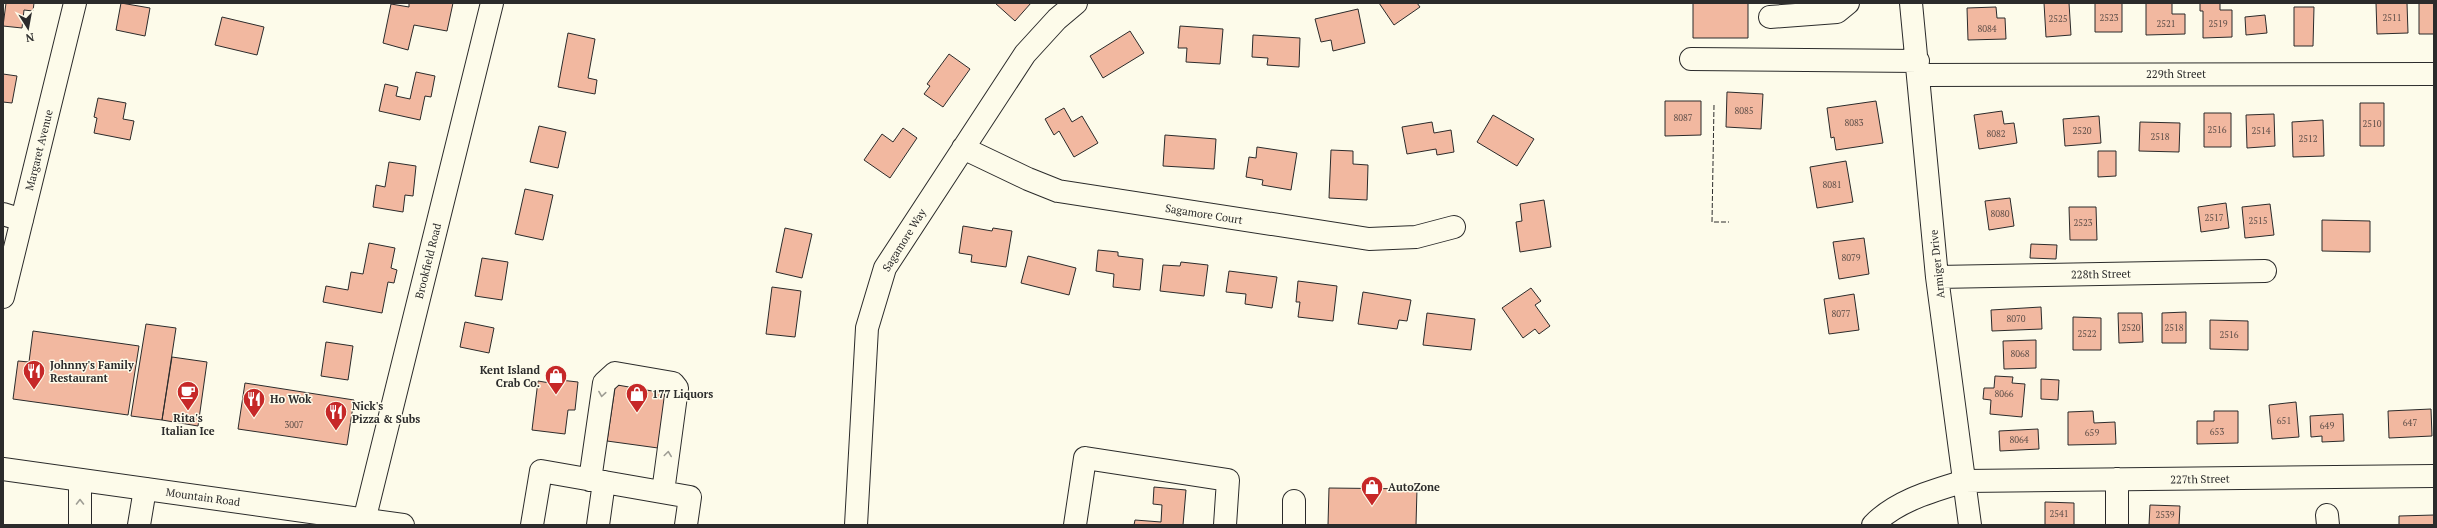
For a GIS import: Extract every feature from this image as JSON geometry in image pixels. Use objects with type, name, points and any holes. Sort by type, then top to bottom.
[{"type":"street","name":"Margaret Avenue","points":[[3,297],[12,217],[75,3]]},
{"type":"street","name":"Brookfield Road","points":[[364,522],[492,3]]},
{"type":"street","name":"Sagamore Way","points":[[856,525],[867,328],[884,268],[1025,54],[1057,19],[1076,3]]},
{"type":"street","points":[[1770,17],[1836,12],[1848,3]]},
{"type":"street","name":"Armiger Drive","points":[[1911,3],[1937,277],[1970,525]]},
{"type":"street","name":"229th Street","points":[[1691,60],[1918,68],[2434,74]]},
{"type":"street","name":"Sagamore Court","points":[[963,148],[1028,179],[1058,191],[1369,239],[1416,236],[1454,227]]},
{"type":"street","name":"228th Street","points":[[1937,277],[2265,271]]},
{"type":"street","points":[[598,525],[597,481],[599,417],[604,383],[615,373],[673,382],[677,388],[663,492]]},
{"type":"street","points":[[1075,525],[1085,458],[1228,480],[1225,525]]},
{"type":"street","name":"Mountain Road","points":[[3,469],[145,489],[305,518],[403,525]]},
{"type":"street","points":[[532,525],[541,471],[690,497],[686,525]]},
{"type":"street","name":"227th Street","points":[[1873,525],[1884,513],[1919,496],[1965,481],[2434,476]]},
{"type":"street","points":[[2117,479],[2117,525]]},
{"type":"street","points":[[80,480],[80,525]]},
{"type":"street","points":[[139,525],[145,489]]},
{"type":"street","points":[[1294,501],[1294,525]]},
{"type":"building","points":[[6,3],[34,3],[33,11],[24,10],[22,28],[3,26]]},
{"type":"building","points":[[121,3],[150,8],[145,36],[116,30]]},
{"type":"building","points":[[409,3],[453,3],[447,31],[414,25],[408,50],[383,43],[391,4],[409,7]]},
{"type":"building","points":[[995,3],[1031,3],[1015,21]]},
{"type":"building","points":[[1379,3],[1417,3],[1420,7],[1394,25]]},
{"type":"building","points":[[1693,3],[1748,3],[1748,38],[1693,38]]},
{"type":"building","points":[[2044,3],[2069,3],[2071,35],[2046,37]]},
{"type":"building","points":[[2095,3],[2122,3],[2122,32],[2095,32]]},
{"type":"building","points":[[2146,3],[2172,3],[2172,14],[2185,14],[2185,34],[2146,35]]},
{"type":"building","points":[[2200,3],[2220,3],[2220,10],[2232,10],[2232,37],[2203,38],[2203,11],[2200,11]]},
{"type":"building","points":[[2376,3],[2407,3],[2408,33],[2377,34]]},
{"type":"building","points":[[2419,3],[2434,3],[2434,34],[2419,34]]},
{"type":"building","points":[[1996,7],[1997,18],[2005,18],[2006,39],[1968,40],[1967,8]]},
{"type":"building","points":[[2294,7],[2314,7],[2313,46],[2294,46]]},
{"type":"building","points":[[1358,9],[1365,43],[1333,51],[1331,40],[1321,42],[1315,19]]},
{"type":"building","points":[[2265,15],[2267,33],[2246,35],[2245,17]]},
{"type":"building","points":[[222,17],[264,27],[257,55],[215,45]]},
{"type":"building","points":[[1180,26],[1223,29],[1220,64],[1186,62],[1187,48],[1178,48]]},
{"type":"building","points":[[1130,31],[1144,53],[1103,78],[1090,56]]},
{"type":"building","points":[[568,33],[595,39],[588,78],[597,80],[595,94],[558,87]]},
{"type":"building","points":[[1253,35],[1300,38],[1299,67],[1267,65],[1268,58],[1252,57]]},
{"type":"building","points":[[949,54],[970,69],[943,107],[924,94],[930,86],[927,84]]},
{"type":"building","points":[[416,72],[435,76],[431,97],[425,96],[420,120],[379,111],[385,84],[398,87],[396,96],[410,99]]},
{"type":"building","points":[[3,74],[17,76],[12,103],[3,102]]},
{"type":"building","points":[[1727,92],[1763,94],[1761,129],[1726,127]]},
{"type":"building","points":[[98,98],[126,103],[123,119],[134,121],[130,140],[94,133],[97,118],[94,117]]},
{"type":"building","points":[[1665,101],[1701,101],[1701,135],[1665,136]]},
{"type":"building","points":[[1876,101],[1883,143],[1836,150],[1834,137],[1831,138],[1827,108]]},
{"type":"building","points":[[2360,103],[2384,103],[2384,146],[2360,146]]},
{"type":"building","points":[[1064,108],[1072,122],[1082,116],[1098,143],[1074,157],[1059,131],[1054,135],[1045,119]]},
{"type":"building","points":[[2002,111],[2004,124],[2014,123],[2017,143],[1979,149],[1974,115]]},
{"type":"building","points":[[2204,113],[2231,113],[2231,147],[2204,147]]},
{"type":"building","points":[[2274,114],[2275,146],[2247,148],[2246,115]]},
{"type":"building","points":[[1493,115],[1534,139],[1517,166],[1477,142]]},
{"type":"building","points":[[2099,116],[2101,143],[2065,146],[2063,119]]},
{"type":"building","points":[[2323,120],[2324,156],[2293,157],[2292,122]]},
{"type":"building","points":[[1432,122],[1434,133],[1451,130],[1454,152],[1437,155],[1436,149],[1407,154],[1402,127]]},
{"type":"building","points":[[2140,122],[2180,123],[2179,152],[2139,151]]},
{"type":"building","points":[[539,126],[566,132],[558,168],[530,162]]},
{"type":"building","points":[[903,128],[917,138],[890,178],[864,160],[882,134],[893,142]]},
{"type":"building","points":[[1165,135],[1216,139],[1214,169],[1163,166]]},
{"type":"building","points":[[1257,147],[1297,153],[1291,190],[1262,185],[1263,180],[1246,177],[1249,157],[1256,158]]},
{"type":"building","points":[[1331,150],[1353,151],[1353,164],[1368,165],[1367,200],[1329,198]]},
{"type":"building","points":[[2098,151],[2116,151],[2116,176],[2098,177]]},
{"type":"building","points":[[1846,161],[1853,202],[1817,208],[1810,167]]},
{"type":"building","points":[[389,162],[416,166],[413,196],[405,195],[403,212],[373,207],[376,185],[385,187]]},
{"type":"building","points":[[525,189],[553,195],[543,240],[515,234]]},
{"type":"building","points":[[2010,198],[2014,226],[1989,230],[1985,201]]},
{"type":"building","points":[[1544,200],[1551,247],[1520,252],[1516,222],[1522,221],[1520,204]]},
{"type":"building","points":[[2226,203],[2229,228],[2201,232],[2198,207]]},
{"type":"building","points":[[2270,204],[2274,235],[2245,238],[2242,207]]},
{"type":"building","points":[[2069,207],[2096,207],[2097,240],[2070,240]]},
{"type":"building","points":[[2322,220],[2370,221],[2370,252],[2322,251]]},
{"type":"building","points":[[963,226],[992,231],[993,228],[1012,231],[1006,267],[971,262],[972,255],[959,253]]},
{"type":"building","points":[[785,228],[812,234],[802,278],[776,272]]},
{"type":"building","points":[[1864,238],[1869,274],[1839,279],[1833,242]]},
{"type":"building","points":[[369,243],[395,248],[391,268],[397,270],[394,283],[388,282],[382,313],[323,302],[326,286],[348,290],[351,272],[363,274]]},
{"type":"building","points":[[2031,244],[2057,245],[2056,259],[2030,258]]},
{"type":"building","points":[[1098,250],[1118,252],[1118,256],[1143,259],[1140,290],[1113,287],[1114,274],[1096,271]]},
{"type":"building","points":[[1028,256],[1076,268],[1069,295],[1021,283]]},
{"type":"building","points":[[482,258],[508,262],[502,300],[475,296]]},
{"type":"building","points":[[1181,262],[1208,265],[1204,296],[1160,291],[1163,265],[1180,266]]},
{"type":"building","points":[[1229,271],[1277,277],[1272,308],[1245,304],[1246,294],[1226,292]]},
{"type":"building","points":[[1298,281],[1337,286],[1333,321],[1298,317],[1300,302],[1296,302]]},
{"type":"building","points":[[772,287],[801,291],[795,337],[766,334]]},
{"type":"building","points":[[1531,288],[1541,301],[1535,305],[1550,326],[1539,334],[1535,329],[1523,338],[1502,308]]},
{"type":"building","points":[[1363,292],[1411,300],[1407,321],[1399,320],[1397,329],[1358,324]]},
{"type":"building","points":[[1854,294],[1859,330],[1829,334],[1824,299]]},
{"type":"building","points":[[2041,307],[2042,329],[1992,331],[1991,310]]},
{"type":"building","points":[[2186,312],[2186,343],[2162,343],[2162,313]]},
{"type":"building","points":[[1427,313],[1475,319],[1471,350],[1423,345]]},
{"type":"building","points":[[2118,313],[2142,313],[2143,342],[2119,343]]},
{"type":"building","points":[[2073,317],[2101,318],[2101,350],[2073,350]]},
{"type":"building","points":[[2210,320],[2248,321],[2248,350],[2210,349]]},
{"type":"building","points":[[465,322],[494,328],[489,353],[460,347]]},
{"type":"building","points":[[146,324],[176,328],[162,420],[131,416]]},
{"type":"building","points":[[33,331],[139,346],[128,415],[13,399],[18,361],[29,362]]},
{"type":"building","points":[[2036,340],[2036,368],[2004,369],[2003,341]]},
{"type":"building","points":[[326,342],[353,346],[348,380],[321,376]]},
{"type":"building","points":[[172,357],[207,362],[198,426],[162,420]]},
{"type":"building","points":[[1995,376],[2013,377],[2012,383],[2025,384],[2022,417],[1990,414],[1991,400],[1983,399],[1984,388],[1994,388]]},
{"type":"building","name":"Kent Island Crab Co.","points":[[551,379],[578,382],[575,410],[568,410],[565,434],[532,430],[538,381],[550,383]]},
{"type":"building","points":[[2041,379],[2059,380],[2058,400],[2041,399]]},
{"type":"building","name":"177 Liquors","points":[[616,381],[667,388],[658,448],[607,441]]},
{"type":"building","points":[[245,383],[354,400],[347,445],[238,429]]},
{"type":"building","points":[[2296,402],[2299,437],[2272,439],[2269,405]]},
{"type":"building","points":[[2431,409],[2432,436],[2389,438],[2388,411]]},
{"type":"building","points":[[2093,411],[2094,423],[2115,422],[2116,444],[2068,445],[2068,412]]},
{"type":"building","points":[[2214,411],[2238,411],[2238,443],[2197,444],[2197,421],[2214,421]]},
{"type":"building","points":[[2343,414],[2344,441],[2322,442],[2322,436],[2311,437],[2310,416]]},
{"type":"building","points":[[2038,429],[2039,449],[2000,451],[1999,431]]},
{"type":"building","points":[[1154,487],[1186,490],[1183,525],[1134,525],[1135,520],[1161,522],[1162,505],[1153,504]]},
{"type":"building","name":"AutoZone","points":[[1329,488],[1417,489],[1416,525],[1328,525]]},
{"type":"building","points":[[2045,502],[2074,503],[2074,525],[2045,525]]},
{"type":"building","points":[[2150,505],[2180,506],[2179,525],[2149,525]]},
{"type":"building","points":[[2434,515],[2434,525],[2399,525],[2399,516]]},
{"type":"fence","points":[[1714,105],[1712,222],[1729,222]]},
{"type":"place","name":"Johnny's Family Restaurant","points":[[34,390]]},
{"type":"place","name":"Kent Island Crab Co.","points":[[556,396]]},
{"type":"place","name":"Rita's Italian Ice","points":[[188,412]]},
{"type":"place","name":"177 Liquors","points":[[637,414]]},
{"type":"place","name":"Ho Wok","points":[[254,418]]},
{"type":"place","name":"Nick's Pizza & Subs","points":[[336,432]]},
{"type":"place","name":"AutoZone","points":[[1372,506]]}]
